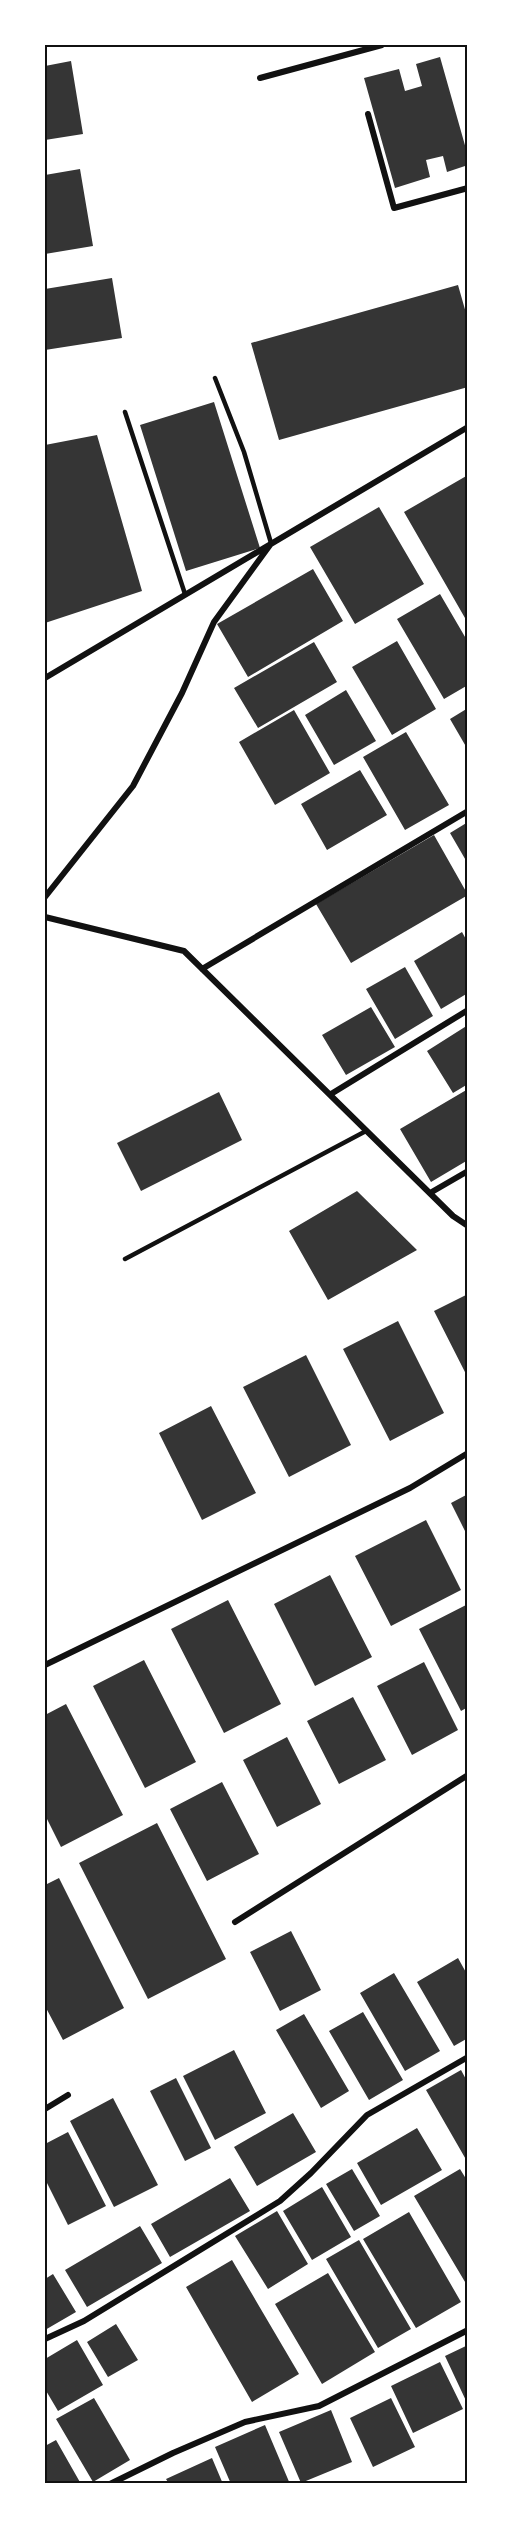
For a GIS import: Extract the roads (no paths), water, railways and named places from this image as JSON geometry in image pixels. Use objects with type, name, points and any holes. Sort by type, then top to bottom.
[{"type":"street","points":[[261,78],[382,45]]},
{"type":"street","points":[[368,114],[394,208],[468,188]]},
{"type":"street","points":[[45,678],[468,428]]},
{"type":"street","points":[[45,897],[133,786],[182,693],[214,622],[271,543]]},
{"type":"street","points":[[202,969],[468,811]]},
{"type":"street","points":[[45,916],[184,951],[430,1193],[468,1226]]},
{"type":"street","points":[[331,1094],[468,1010]]},
{"type":"street","points":[[430,1193],[468,1171]]},
{"type":"street","points":[[45,1665],[410,1488],[468,1453]]},
{"type":"street","points":[[235,1922],[468,1775]]},
{"type":"street","points":[[45,2339],[84,2321],[280,2201],[311,2173],[367,2115],[468,2057]]},
{"type":"street","points":[[45,2109],[68,2095]]},
{"type":"street","points":[[110,2484],[173,2453],[245,2422],[319,2406],[468,2330]]},
{"type":"lane","points":[[214,378],[244,453],[271,543]]},
{"type":"lane","points":[[125,412],[185,594]]},
{"type":"lane","points":[[125,1259],[366,1131]]}]
